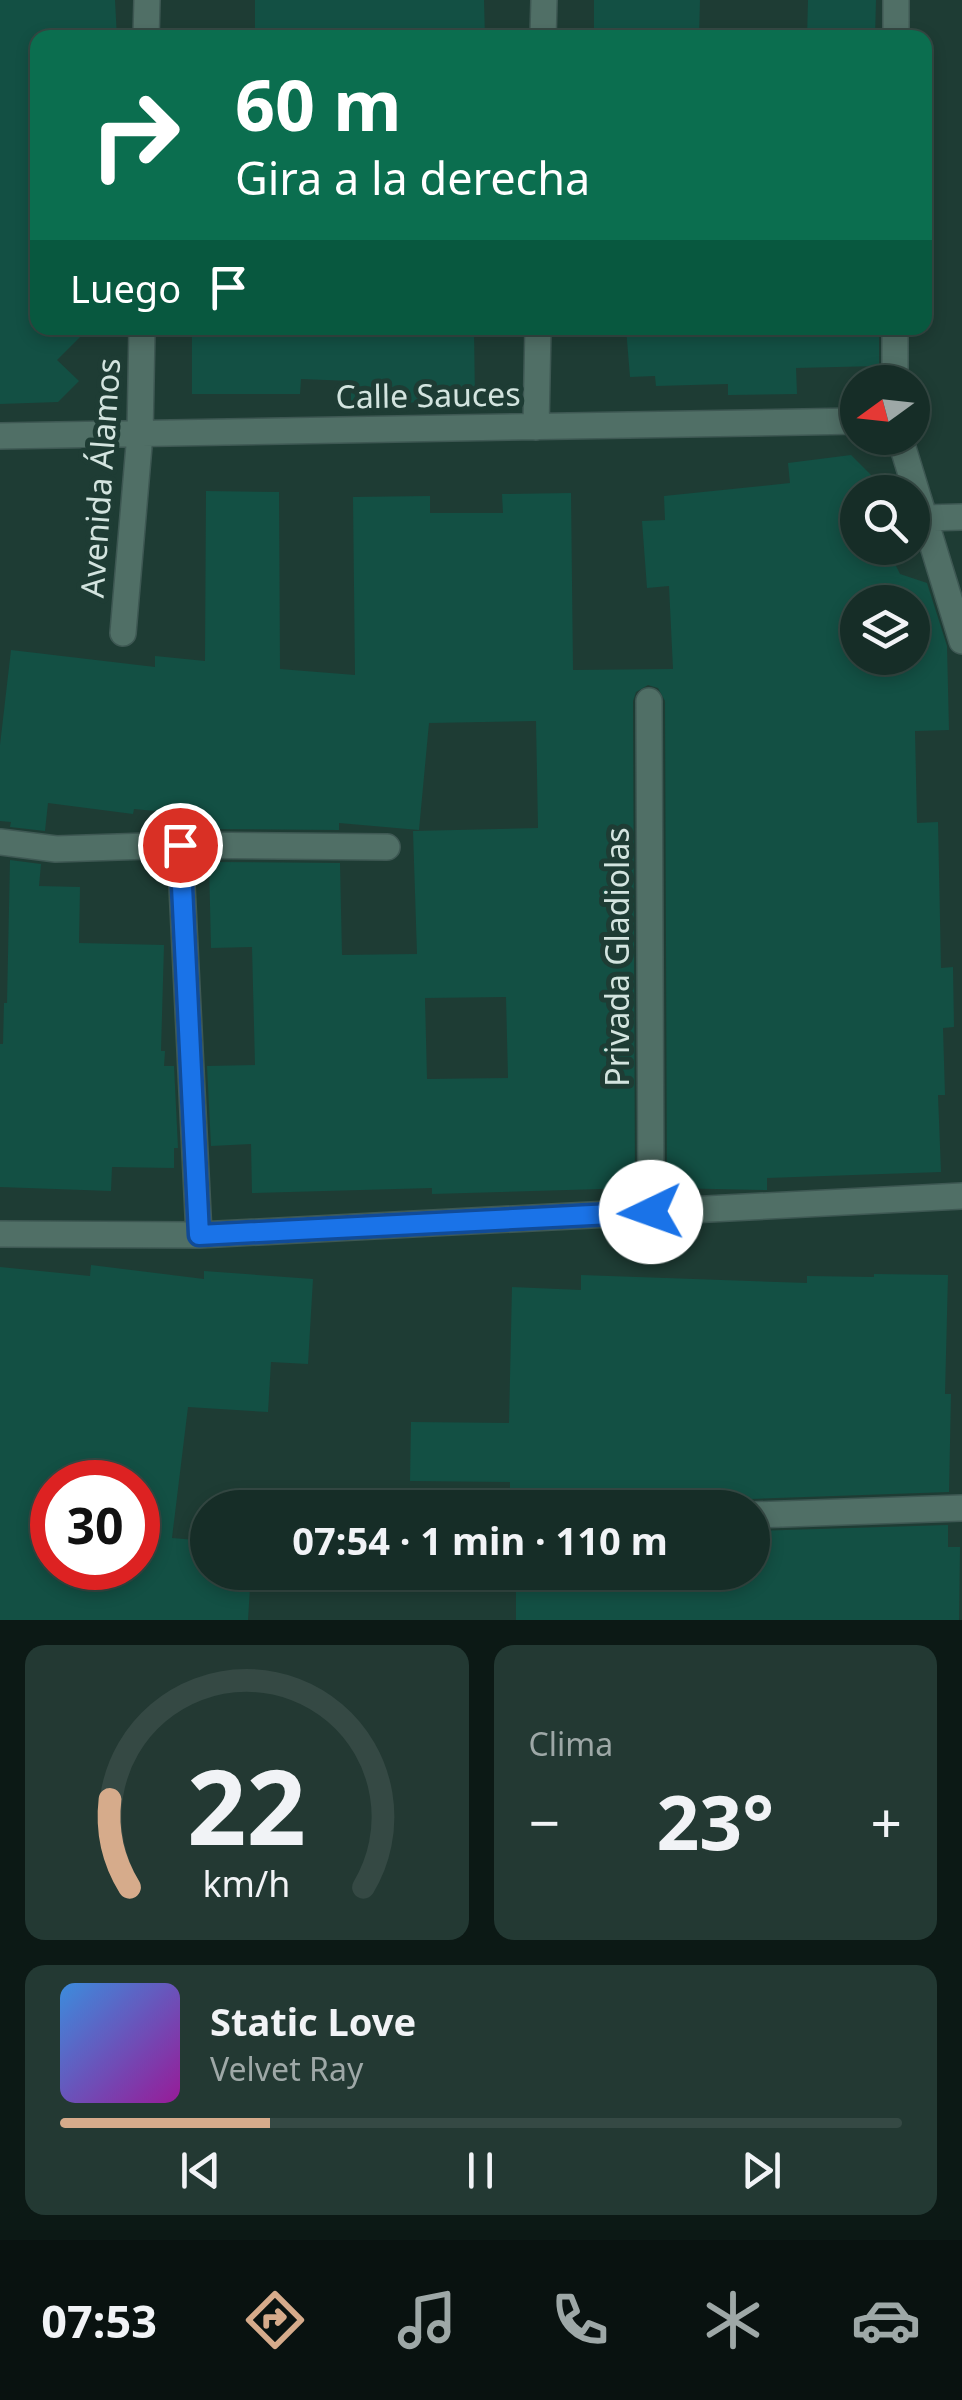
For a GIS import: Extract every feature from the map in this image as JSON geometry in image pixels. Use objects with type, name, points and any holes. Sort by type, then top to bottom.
[{"type":"street","points":[[146,30],[147,0]]},
{"type":"street","points":[[544,0],[544,30]]},
{"type":"street","points":[[896,0],[896,30]]},
{"type":"street","name":"Avenida Álamos","points":[[123,634],[140,434],[142,335]]},
{"type":"street","points":[[536,427],[538,335]]},
{"type":"street","points":[[895,335],[895,365]]},
{"type":"street","name":"Calle Sauces","points":[[0,436],[840,421]]},
{"type":"street","points":[[930,518],[962,516]]},
{"type":"street","points":[[930,537],[962,641]]},
{"type":"street","name":"Privada Gladiolas","points":[[650,701],[651,1212]]},
{"type":"street","points":[[0,842],[56,849],[180,845],[387,847]]},
{"type":"street","points":[[180,845],[199,1235]]},
{"type":"street","points":[[0,1234],[199,1235],[962,1196]]},
{"type":"street","points":[[770,1514],[962,1508]]},
{"type":"building","points":[[0,0],[115,0],[117,30],[30,30],[30,335],[82,335],[57,360],[79,381],[58,402],[0,404]]},
{"type":"building","points":[[255,0],[484,0],[485,30],[255,30]]},
{"type":"building","points":[[594,0],[700,0],[699,30],[594,30]]},
{"type":"building","points":[[808,0],[876,0],[875,30],[807,30]]},
{"type":"building","points":[[192,335],[474,335],[475,402],[351,403],[351,381],[301,379],[300,394],[192,394]]},
{"type":"building","points":[[627,335],[879,335],[879,365],[796,368],[797,394],[728,395],[728,384],[656,386],[655,376],[630,377]]},
{"type":"building","points":[[851,455],[871,475],[840,475],[840,565],[896,565],[900,574],[928,585],[840,585],[840,675],[930,675],[930,592],[947,646],[949,730],[915,731],[917,823],[938,822],[941,968],[953,967],[954,1027],[943,1028],[945,1095],[938,1095],[941,1172],[767,1178],[767,1190],[667,1188],[665,701],[658,688],[648,685],[636,692],[633,701],[635,1188],[432,1194],[432,1188],[252,1193],[251,1144],[211,1146],[207,1066],[255,1065],[252,947],[211,948],[209,862],[340,863],[342,955],[417,954],[413,831],[538,828],[536,721],[429,723],[419,830],[339,823],[339,830],[208,829],[208,816],[134,809],[133,814],[48,803],[45,831],[10,827],[11,822],[0,821],[0,745],[11,650],[155,667],[155,656],[205,661],[206,491],[279,492],[280,669],[355,675],[353,497],[430,496],[430,513],[503,513],[502,494],[571,493],[573,670],[673,669],[669,586],[647,588],[642,521],[665,520],[664,496],[790,483],[788,463]],"holes":[[[506,997],[508,1078],[427,1079],[425,998]]]},
{"type":"building","points":[[10,860],[41,864],[39,886],[80,887],[79,943],[164,945],[161,1051],[165,1051],[164,1066],[174,1066],[178,1148],[174,1148],[174,1168],[112,1167],[111,1191],[0,1187],[0,1044],[7,1003]]},
{"type":"building","points":[[91,1265],[204,1279],[204,1271],[313,1279],[308,1364],[271,1362],[268,1412],[188,1407],[172,1538],[190,1540],[190,1590],[250,1590],[248,1620],[0,1620],[0,1267],[90,1276]]},
{"type":"building","points":[[581,1275],[807,1283],[807,1276],[948,1275],[945,1394],[951,1394],[949,1492],[770,1498],[770,1490],[510,1490],[510,1482],[410,1481],[411,1422],[509,1423],[512,1287],[581,1290]]},
{"type":"building","points":[[948,1525],[948,1547],[960,1547],[959,1620],[516,1620],[516,1590],[770,1590],[770,1530]]},
{"type":"route","points":[[180,845],[199,1235],[651,1212]]}]
